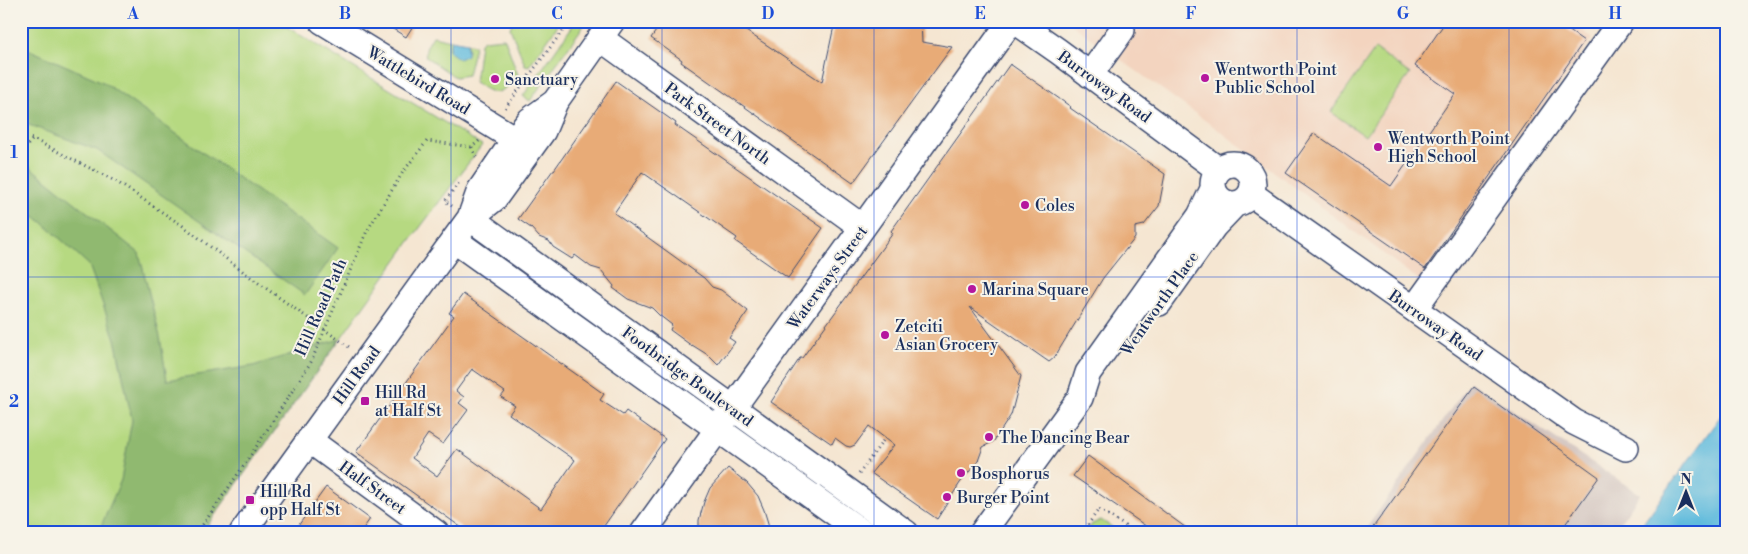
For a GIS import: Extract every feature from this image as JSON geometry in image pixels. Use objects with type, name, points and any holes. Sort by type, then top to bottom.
[{"type":"street","name":"Wattlebird Road","points":[[322,21],[515,139]]},
{"type":"street","name":"Waterways Street","points":[[643,533],[1011,21]]},
{"type":"street","name":"Burroway Road","points":[[1015,21],[1090,74],[1216,179]]},
{"type":"street","points":[[1414,309],[1621,21]]},
{"type":"street","name":"Hill Road","points":[[242,533],[470,218],[494,199],[543,131],[555,102],[606,29]]},
{"type":"street","name":"Park Street North","points":[[606,29],[862,227]]},
{"type":"street","points":[[1090,74],[1122,30]]},
{"type":"street","name":"Hill Road","points":[[470,218],[480,190],[515,139],[530,120],[555,102]]},
{"type":"street","points":[[1230,164],[1243,166],[1248,170],[1253,182],[1243,199],[1225,203],[1221,201],[1216,179],[1230,164]]},
{"type":"street","name":"Wentworth Place","points":[[982,533],[1080,398],[1088,374],[1200,216],[1216,179]]},
{"type":"street","name":"Burroway Road","points":[[1243,199],[1414,309],[1574,422],[1626,448]]},
{"type":"street","name":"Wentworth Place","points":[[1080,398],[1103,382],[1214,226],[1243,199]]},
{"type":"street","name":"Footbridge Boulevard","points":[[470,218],[906,533]]},
{"type":"street","name":"Footbridge Boulevard","points":[[454,240],[863,533]]},
{"type":"street","name":"Half Street","points":[[309,440],[436,533]]},
{"type":"path","points":[[504,110],[570,21]]},
{"type":"path","name":"Hill Road Path","points":[[197,533],[247,461],[311,362],[367,231],[403,172],[427,141],[472,147],[485,136]]},
{"type":"path","points":[[21,137],[33,139],[117,182],[183,226],[257,282],[348,346]]},
{"type":"path","points":[[21,152],[33,139]]},
{"type":"path","points":[[859,474],[885,438]]},
{"type":"path","points":[[1082,533],[1099,509],[1136,533]]},
{"type":"shaded area","name":"Wentworth Point High School","points":[[1067,21],[1569,21],[1593,38],[1420,281],[1224,134]]},
{"type":"shaded area","points":[[1470,382],[1640,494],[1613,533],[1363,533]]},
{"type":"green space","points":[[21,21],[277,21],[482,145],[410,241],[202,533],[21,533]]},
{"type":"green space","points":[[513,21],[561,21],[529,66],[525,65],[510,28]]},
{"type":"green space","points":[[576,21],[587,21],[530,101],[523,96]]},
{"type":"green space","points":[[433,36],[451,40],[448,49],[468,52],[467,43],[475,46],[468,75],[455,77],[426,57],[426,49]]},
{"type":"green space","points":[[503,38],[519,78],[498,92],[489,91],[475,82],[480,43],[484,40]]},
{"type":"green space","points":[[21,46],[103,82],[338,248],[305,295],[97,150],[21,122]]},
{"type":"green space","points":[[1375,49],[1410,74],[1365,136],[1331,112]]},
{"type":"green space","points":[[21,160],[139,253],[160,337],[167,380],[253,366],[340,339],[202,533],[98,533],[121,480],[132,420],[115,339],[89,265],[42,222],[21,206]]},
{"type":"green space","points":[[1101,520],[1121,533],[1086,533],[1092,524]]},
{"type":"water","points":[[451,40],[467,43],[467,55],[459,59],[449,51]]},
{"type":"water","points":[[1727,407],[1727,533],[1636,533]]},
{"type":"building","points":[[380,21],[416,21],[406,37]]},
{"type":"building","points":[[663,21],[748,21],[743,29],[822,82],[835,21],[921,21],[922,42],[952,47],[853,183],[681,62],[682,60],[651,38]]},
{"type":"building","points":[[1446,21],[1555,21],[1584,41],[1425,269],[1286,173],[1314,133],[1391,186],[1455,94],[1415,66]]},
{"type":"building","points":[[1010,64],[1165,174],[1159,206],[1144,225],[1135,227],[1135,238],[1103,278],[1054,358],[1049,362],[970,307],[1021,376],[1011,415],[994,441],[983,447],[978,461],[960,483],[937,519],[871,473],[894,445],[869,426],[855,445],[846,446],[835,438],[832,444],[771,402],[800,358],[802,358],[893,233],[891,231]]},
{"type":"building","points":[[616,81],[676,123],[675,125],[823,228],[788,278],[735,241],[737,238],[642,172],[614,213],[704,278],[712,287],[721,290],[748,311],[729,338],[735,342],[718,365],[708,355],[670,330],[672,325],[652,308],[628,299],[613,288],[614,286],[601,270],[591,267],[575,255],[572,259],[553,247],[549,241],[539,237],[531,228],[518,219]]},
{"type":"building","points":[[463,294],[604,394],[600,400],[623,415],[626,411],[665,439],[599,533],[469,533],[356,452],[454,316],[449,313]],"holes":[[[472,369],[505,392],[501,397],[515,406],[509,414],[575,460],[541,509],[457,449],[437,476],[412,458],[428,434],[443,444],[468,410],[459,403],[464,397],[456,391]]]},
{"type":"building","points":[[1474,387],[1599,477],[1559,533],[1369,533]]},
{"type":"building","points":[[1088,456],[1193,533],[1156,533],[1073,476]]},
{"type":"building","points":[[728,468],[747,483],[758,496],[768,523],[769,533],[699,533],[699,520],[710,488]]},
{"type":"building","points":[[326,487],[370,519],[360,533],[293,533]]},
{"type":"place","name":"Wentworth Point Public School","points":[[1205,78]]},
{"type":"place","name":"Sanctuary","points":[[495,79]]},
{"type":"place","name":"Wentworth Point High School","points":[[1378,147]]},
{"type":"place","name":"Coles","points":[[1025,205]]},
{"type":"place","name":"Marina Square","points":[[972,289]]},
{"type":"place","name":"Zetciti Asian Grocery","points":[[885,335]]},
{"type":"place","name":"Hill Rd at Half St","points":[[365,401]]},
{"type":"place","name":"The Dancing Bear","points":[[989,437]]},
{"type":"place","name":"Bosphorus","points":[[961,473]]},
{"type":"place","name":"Burger Point","points":[[947,497]]},
{"type":"place","name":"Hill Rd opp Half St","points":[[250,500]]}]
